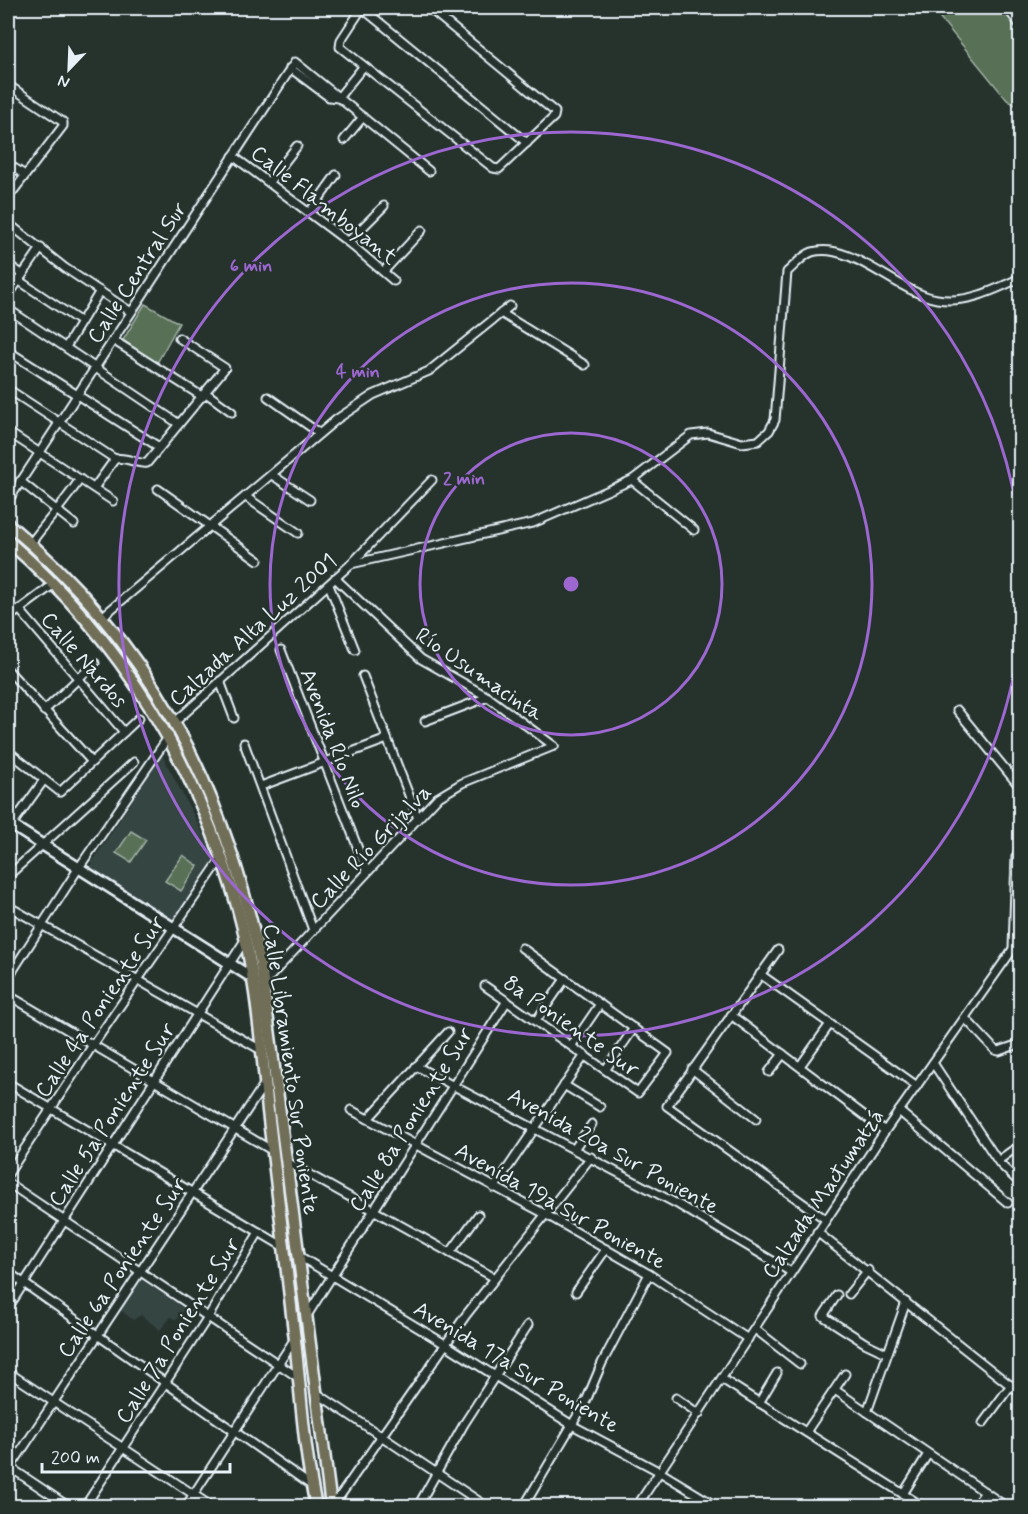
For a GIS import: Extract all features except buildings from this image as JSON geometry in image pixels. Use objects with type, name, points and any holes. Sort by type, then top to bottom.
[{"type":"main road","name":"Calle Libramiento Sur Poniente","points":[[8,524],[31,543],[102,617],[138,664],[176,722],[224,827],[251,915],[264,983],[315,1392],[332,1506]]},
{"type":"main road","name":"Calle Libramiento Sur Poniente","points":[[8,541],[54,584],[98,632],[132,677],[169,735],[206,814],[221,859],[245,940],[251,977],[316,1506]]},
{"type":"main road","name":"Calle Libramiento Sur Poniente","points":[[313,1373],[310,1385],[326,1506]]},
{"type":"main road","name":"Calle Libramiento Sur Poniente","points":[[299,1375],[305,1384],[321,1506]]},
{"type":"street","points":[[429,8],[555,112],[554,117],[527,143],[496,169],[340,47],[339,43],[362,8],[527,143]]},
{"type":"street","points":[[1007,8],[1020,25]]},
{"type":"street","name":"Calle Central Sur","points":[[8,501],[293,65],[329,97],[338,98]]},
{"type":"street","points":[[363,67],[338,98],[429,171]]},
{"type":"street","points":[[8,85],[63,122],[63,126],[8,198]]},
{"type":"street","points":[[344,140],[363,117]]},
{"type":"street","points":[[270,182],[297,146]]},
{"type":"street","name":"Calle Flamboyant","points":[[233,156],[348,242],[394,281]]},
{"type":"street","points":[[8,164],[25,175]]},
{"type":"street","points":[[309,213],[336,175]]},
{"type":"street","points":[[348,242],[384,206]]},
{"type":"street","points":[[8,223],[131,312]]},
{"type":"street","points":[[384,271],[422,230]]},
{"type":"street","points":[[8,296],[41,248]]},
{"type":"street","name":"Calzada Alta Luz 2001","points":[[176,722],[351,564],[533,523],[632,480],[691,435],[708,433],[742,443],[758,441],[769,431],[775,420],[787,272],[809,253],[830,249],[841,252],[917,293],[938,299],[958,300],[992,292],[1020,278]]},
{"type":"street","points":[[8,265],[20,277],[81,322]]},
{"type":"street","points":[[66,347],[100,291]]},
{"type":"street","points":[[102,617],[320,434],[373,395],[429,371],[510,306]]},
{"type":"street","points":[[8,309],[179,424]]},
{"type":"street","points":[[501,313],[585,365]]},
{"type":"street","points":[[8,388],[115,459],[128,458],[143,464],[147,463],[225,368],[179,338]]},
{"type":"street","points":[[113,340],[232,412]]},
{"type":"street","points":[[8,353],[159,447]]},
{"type":"street","points":[[268,397],[320,434]]},
{"type":"street","points":[[8,432],[113,501]]},
{"type":"street","points":[[94,489],[115,459]]},
{"type":"street","points":[[272,475],[310,500]]},
{"type":"street","points":[[31,543],[80,479]]},
{"type":"street","points":[[351,564],[432,480]]},
{"type":"street","points":[[632,480],[694,530]]},
{"type":"street","points":[[20,481],[74,524]]},
{"type":"street","points":[[158,489],[258,560]]},
{"type":"street","points":[[246,497],[298,533]]},
{"type":"street","name":"Río Usumacinta","points":[[335,578],[416,656],[488,697],[554,746]]},
{"type":"street","points":[[8,618],[54,584]]},
{"type":"street","points":[[329,585],[355,650]]},
{"type":"street","name":"Calle Nardos","points":[[19,609],[77,680],[124,732]]},
{"type":"street","name":"Avenida Río Nilo","points":[[281,650],[367,872]]},
{"type":"street","points":[[44,711],[95,663]]},
{"type":"street","points":[[8,670],[92,762]]},
{"type":"street","points":[[363,676],[417,816]]},
{"type":"street","points":[[220,681],[234,717]]},
{"type":"street","points":[[424,721],[488,697]]},
{"type":"street","points":[[957,710],[1020,787]]},
{"type":"street","points":[[8,751],[60,792],[139,718]]},
{"type":"street","points":[[8,978],[78,868],[169,735]]},
{"type":"street","points":[[261,786],[387,740]]},
{"type":"street","points":[[244,743],[313,930]]},
{"type":"street","name":"Calle Río Grijalva","points":[[264,983],[417,816],[437,798],[462,783],[554,746]]},
{"type":"street","points":[[8,876],[134,762]]},
{"type":"street","points":[[44,780],[9,826],[251,977]]},
{"type":"street","points":[[1013,949],[1016,857],[1020,849]]},
{"type":"street","name":"Calle 4a Poniente Sur","points":[[8,1174],[137,979],[221,859]]},
{"type":"street","points":[[8,906],[261,1050]]},
{"type":"street","name":"Calzada Mactumatzá","points":[[638,1506],[825,1220],[1020,939]]},
{"type":"street","name":"Calle 5a Poniente Sur","points":[[8,1308],[245,940]]},
{"type":"street","points":[[522,948],[634,1028],[606,1069]]},
{"type":"street","points":[[778,950],[668,1103],[669,1109],[825,1220]]},
{"type":"street","points":[[760,974],[917,1086]]},
{"type":"street","points":[[536,1021],[565,979]]},
{"type":"street","name":"8a Poniente Sur","points":[[485,986],[638,1093],[668,1053],[634,1028]]},
{"type":"street","points":[[8,995],[273,1150]]},
{"type":"street","name":"Calle 8a Poniente Sur","points":[[306,1317],[507,1001]]},
{"type":"street","points":[[572,1045],[600,1004]]},
{"type":"street","points":[[731,1015],[885,1131]]},
{"type":"street","points":[[965,1018],[995,1050],[999,1051],[1016,1045],[1020,1048]]},
{"type":"street","points":[[800,1066],[830,1024]]},
{"type":"street","points":[[368,1119],[448,1032]]},
{"type":"street","points":[[769,1072],[783,1054]]},
{"type":"street","points":[[494,1188],[585,1055]]},
{"type":"street","points":[[933,1063],[1000,1164],[1020,1183]]},
{"type":"street","name":"Avenida 20a Sur Poniente","points":[[416,1066],[679,1205],[791,1272]]},
{"type":"street","points":[[692,1069],[756,1119]]},
{"type":"street","points":[[8,1083],[284,1247]]},
{"type":"street","name":"Calle 6a Poniente Sur","points":[[8,1468],[265,1083]]},
{"type":"street","points":[[564,1085],[600,1107]]},
{"type":"street","name":"Avenida 19a Sur Poniente","points":[[351,1110],[606,1249],[649,1274],[748,1339]]},
{"type":"street","points":[[899,1111],[1008,1203]]},
{"type":"street","points":[[574,1149],[592,1124]]},
{"type":"street","points":[[999,1160],[1020,1144]]},
{"type":"street","points":[[332,1506],[445,1344],[591,1157]]},
{"type":"street","points":[[287,1162],[495,1278]]},
{"type":"street","points":[[8,1183],[277,1364],[299,1375]]},
{"type":"street","points":[[450,1253],[478,1215]]},
{"type":"street","name":"Calle 7a Poniente Sur","points":[[85,1506],[208,1317],[259,1232]]},
{"type":"street","points":[[817,1232],[868,1270],[1020,1393]]},
{"type":"street","points":[[576,1292],[606,1249]]},
{"type":"street","name":"Avenida 17a Sur Poniente","points":[[299,1256],[334,1275],[572,1425],[660,1472],[715,1506]]},
{"type":"street","points":[[849,1294],[868,1270]]},
{"type":"street","points":[[8,1272],[312,1486]]},
{"type":"street","points":[[524,1506],[572,1425],[649,1274]]},
{"type":"street","points":[[837,1295],[823,1316],[865,1343],[886,1353]]},
{"type":"street","points":[[867,1412],[886,1353],[906,1302]]},
{"type":"street","points":[[418,1506],[464,1424],[528,1325]]},
{"type":"street","points":[[755,1329],[800,1364]]},
{"type":"street","points":[[186,1506],[277,1364],[295,1340]]},
{"type":"street","points":[[8,1372],[211,1506]]},
{"type":"street","points":[[759,1403],[777,1372]]},
{"type":"street","points":[[806,1432],[845,1374]]},
{"type":"street","points":[[722,1379],[922,1506]]},
{"type":"street","points":[[983,1424],[1011,1385]]},
{"type":"street","points":[[835,1390],[1001,1503]]},
{"type":"street","points":[[315,1392],[486,1506]]},
{"type":"street","points":[[676,1398],[699,1414]]},
{"type":"street","points":[[903,1494],[928,1454]]},
{"type":"street","points":[[8,1468],[68,1506]]},
{"type":"street","points":[[975,1506],[985,1492]]},
{"type":"shaded area","points":[[162,755],[216,858],[173,920],[89,867]]},
{"type":"shaded area","points":[[139,1278],[185,1309],[176,1320],[171,1317],[160,1330],[141,1315],[133,1320],[118,1308]]},
{"type":"green space","points":[[932,8],[1020,8],[1020,108],[1007,100]]},
{"type":"green space","points":[[145,304],[179,323],[157,363],[123,340]]},
{"type":"green space","points":[[131,831],[146,840],[131,862],[116,853]]},
{"type":"green space","points":[[183,855],[198,866],[181,891],[165,881]]}]
